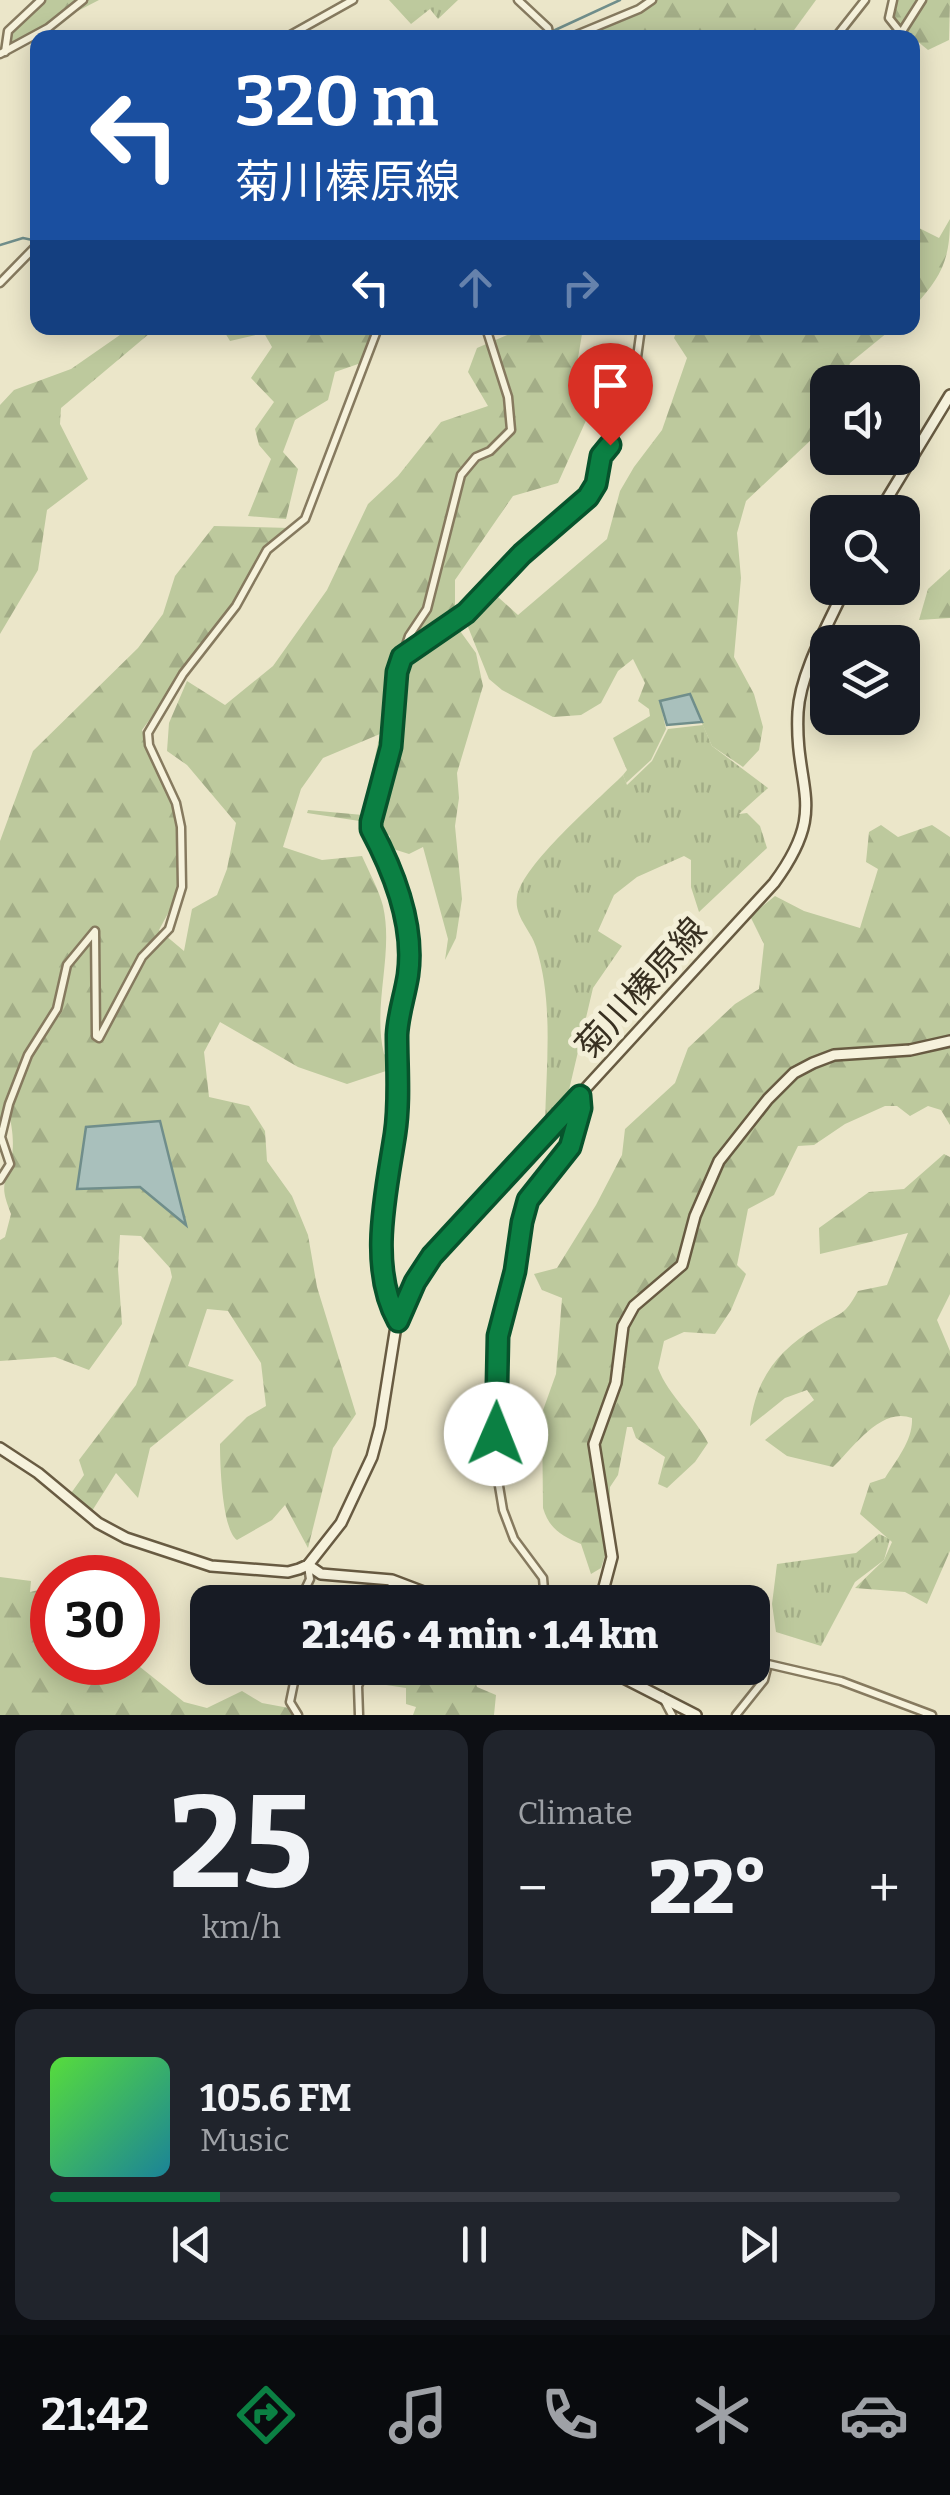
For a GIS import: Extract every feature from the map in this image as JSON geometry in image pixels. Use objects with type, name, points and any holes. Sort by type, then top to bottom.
[{"type":"main road","points":[[890,495],[950,395]]},
{"type":"main road","name":"菊川榛原線","points":[[308,1565],[340,1522],[372,1457],[398,1321],[415,1282],[432,1256],[774,884],[793,858],[806,817],[798,711],[803,684],[838,605]]},
{"type":"main road","points":[[604,1585],[612,1556],[594,1444],[616,1383],[623,1326],[634,1306],[682,1265],[695,1216],[719,1161],[768,1099],[812,1062],[834,1055],[910,1050],[950,1040]]},
{"type":"main road","points":[[0,1448],[38,1473],[98,1523],[126,1538],[211,1566],[288,1572],[308,1565],[321,1574],[392,1580],[405,1585]]},
{"type":"main road","points":[[641,1685],[696,1715]]},
{"type":"street","points":[[2,53],[8,31],[41,0]]},
{"type":"street","points":[[44,30],[83,0]]},
{"type":"street","points":[[300,30],[354,0]]},
{"type":"street","points":[[518,0],[548,30]]},
{"type":"street","points":[[588,30],[652,0]]},
{"type":"street","points":[[841,30],[865,0]]},
{"type":"street","points":[[893,0],[889,18],[896,30]]},
{"type":"street","points":[[903,30],[922,0]]},
{"type":"street","points":[[2,53],[30,38]]},
{"type":"street","points":[[0,283],[30,251]]},
{"type":"street","points":[[0,1180],[10,1164],[2,1138],[9,1104],[28,1056],[57,1009],[75,952],[95,931],[99,1038],[142,956],[169,929],[182,887],[181,827],[176,803],[149,745],[148,733],[182,674],[236,606],[267,550],[305,519],[375,335]]},
{"type":"street","points":[[398,1321],[386,1300],[382,1226],[396,1130],[399,1014],[410,950],[392,872],[371,829],[391,747],[397,672],[409,636],[427,609],[461,475],[511,430],[508,397],[488,335]]},
{"type":"street","points":[[402,657],[466,613],[522,554],[588,497],[596,484],[601,456],[630,408],[640,335]]},
{"type":"street","points":[[544,1585],[543,1578],[514,1539],[498,1486],[498,1342],[528,1200],[570,1147],[581,1108],[580,1096]]},
{"type":"street","points":[[307,1585],[308,1565]]},
{"type":"street","points":[[392,1580],[392,1585]]},
{"type":"street","points":[[736,1715],[764,1680],[768,1664],[841,1681],[932,1715]]},
{"type":"street","points":[[294,1685],[290,1702],[298,1715]]},
{"type":"street","points":[[358,1685],[359,1715]]},
{"type":"street","points":[[662,1695],[672,1715]]},
{"type":"green space","points":[[33,0],[99,0],[41,30],[30,30],[30,36],[10,46],[14,25]]},
{"type":"green space","points":[[389,0],[458,0],[438,19],[430,9],[411,24]]},
{"type":"green space","points":[[653,0],[816,0],[794,30],[594,30]]},
{"type":"green space","points":[[892,0],[950,0],[949,40],[928,50],[920,43],[920,30],[904,30],[889,18]]},
{"type":"green space","points":[[950,219],[942,268],[920,300],[920,228],[939,238]]},
{"type":"green space","points":[[120,335],[148,335],[61,408],[60,424],[88,479],[47,510],[38,570],[0,634],[0,405],[14,390],[71,369]]},
{"type":"green space","points":[[226,335],[256,335],[230,341]]},
{"type":"green space","points":[[265,335],[372,335],[361,363],[335,372],[328,400],[295,420],[283,452],[298,469],[286,519],[248,516],[271,459],[259,445],[255,429],[274,402],[251,378],[272,347]]},
{"type":"green space","points":[[507,335],[582,335],[577,364],[597,396],[558,483],[513,496],[455,580],[455,624],[476,653],[483,686],[457,773],[455,826],[462,899],[456,938],[445,960],[448,939],[423,847],[409,854],[390,848],[390,836],[366,822],[307,813],[308,810],[363,815],[380,734],[323,758],[301,789],[283,847],[322,860],[362,856],[383,906],[386,924],[381,1036],[384,1054],[395,1061],[395,1068],[347,1084],[298,1067],[220,1022],[204,1052],[209,1097],[249,1106],[265,1131],[267,1161],[292,1196],[308,1235],[317,1287],[356,1414],[333,1448],[308,1548],[285,1505],[272,1520],[237,1540],[228,1524],[223,1496],[220,1444],[247,1417],[266,1406],[261,1363],[228,1311],[207,1309],[188,1366],[234,1380],[150,1448],[138,1498],[116,1473],[92,1511],[69,1496],[84,1475],[79,1460],[136,1385],[172,1277],[170,1268],[141,1236],[120,1235],[122,1324],[89,1370],[55,1357],[0,1361],[0,1240],[5,1237],[11,1214],[4,1187],[13,1141],[8,1111],[4,1146],[0,1148],[0,841],[33,751],[138,648],[163,614],[175,576],[214,526],[290,528],[142,730],[175,800],[183,847],[179,893],[159,930],[184,951],[192,909],[217,895],[227,869],[236,823],[187,765],[167,751],[169,723],[187,681],[225,705],[273,666],[327,590],[368,504],[398,476],[441,422],[488,406],[468,372],[477,348]]},
{"type":"green space","points":[[675,335],[884,335],[849,365],[810,365],[810,441],[746,501],[737,533],[741,578],[734,657],[754,694],[763,727],[759,750],[743,767],[712,746],[689,694],[660,702],[666,729],[651,760],[626,783],[623,775],[627,770],[613,738],[650,716],[649,709],[638,701],[645,683],[633,659],[618,671],[601,703],[581,715],[553,717],[489,679],[466,622],[490,590],[518,615],[607,539],[620,491],[662,430],[687,358]]},
{"type":"green space","points":[[950,569],[950,618],[919,620],[928,589]]},
{"type":"green space","points":[[703,725],[712,746],[768,788],[739,814],[747,813],[760,826],[767,848],[699,912],[691,887],[691,860],[684,856],[637,877],[614,895],[598,931],[622,946],[593,988],[565,1107],[545,1125],[545,990],[536,947],[518,911],[517,897],[522,884],[546,851],[623,775],[627,785],[652,761],[668,729]]},
{"type":"green space","points":[[881,825],[898,837],[932,825],[950,837],[950,1125],[941,1110],[928,1106],[910,1116],[897,1106],[885,1106],[845,1124],[814,1145],[798,1146],[774,1195],[748,1209],[737,1265],[746,1274],[731,1310],[715,1334],[684,1332],[664,1341],[658,1368],[708,1443],[695,1462],[667,1488],[658,1484],[665,1457],[636,1438],[632,1427],[627,1427],[618,1475],[610,1487],[609,1543],[601,1568],[591,1574],[581,1544],[557,1531],[543,1508],[542,1413],[556,1374],[562,1298],[542,1290],[534,1274],[557,1268],[622,1155],[625,1129],[675,1083],[688,1048],[735,1004],[759,989],[764,944],[750,916],[775,896],[804,911],[860,928],[878,869],[866,862],[869,832]]},
{"type":"green space","points":[[944,1154],[950,1157],[950,1294],[937,1320],[950,1351],[950,1551],[927,1604],[905,1592],[855,1588],[884,1560],[892,1542],[860,1514],[870,1483],[885,1478],[903,1449],[912,1418],[901,1416],[879,1423],[833,1467],[787,1456],[765,1440],[814,1400],[807,1390],[785,1398],[750,1426],[763,1380],[780,1356],[845,1310],[858,1291],[887,1285],[908,1233],[820,1254],[819,1228],[869,1192],[904,1189]]},
{"type":"green space","points":[[879,1534],[890,1539],[884,1560],[855,1582],[821,1646],[776,1632],[772,1604],[777,1564],[856,1553]]},
{"type":"green space","points":[[0,1577],[30,1581],[30,1685],[160,1683],[184,1702],[207,1708],[242,1691],[262,1703],[289,1708],[293,1715],[0,1715]]},
{"type":"green space","points":[[386,1685],[476,1685],[496,1695],[494,1715],[413,1715],[416,1707],[406,1704],[406,1688]]},
{"type":"water","points":[[690,694],[702,722],[667,725],[660,701]]},
{"type":"water","points":[[160,1121],[186,1225],[140,1187],[77,1189],[86,1127]]},
{"type":"waterway","points":[[555,30],[620,0]]},
{"type":"waterway","points":[[0,245],[30,240]]},
{"type":"route","points":[[496,1434],[498,1336],[515,1271],[522,1222],[528,1200],[570,1147],[581,1108],[580,1096],[432,1256],[415,1282],[398,1321],[386,1300],[382,1226],[396,1130],[397,1032],[410,950],[392,872],[371,822],[391,747],[397,672],[402,657],[466,613],[522,554],[588,497],[596,484],[601,456],[610,445]]}]
